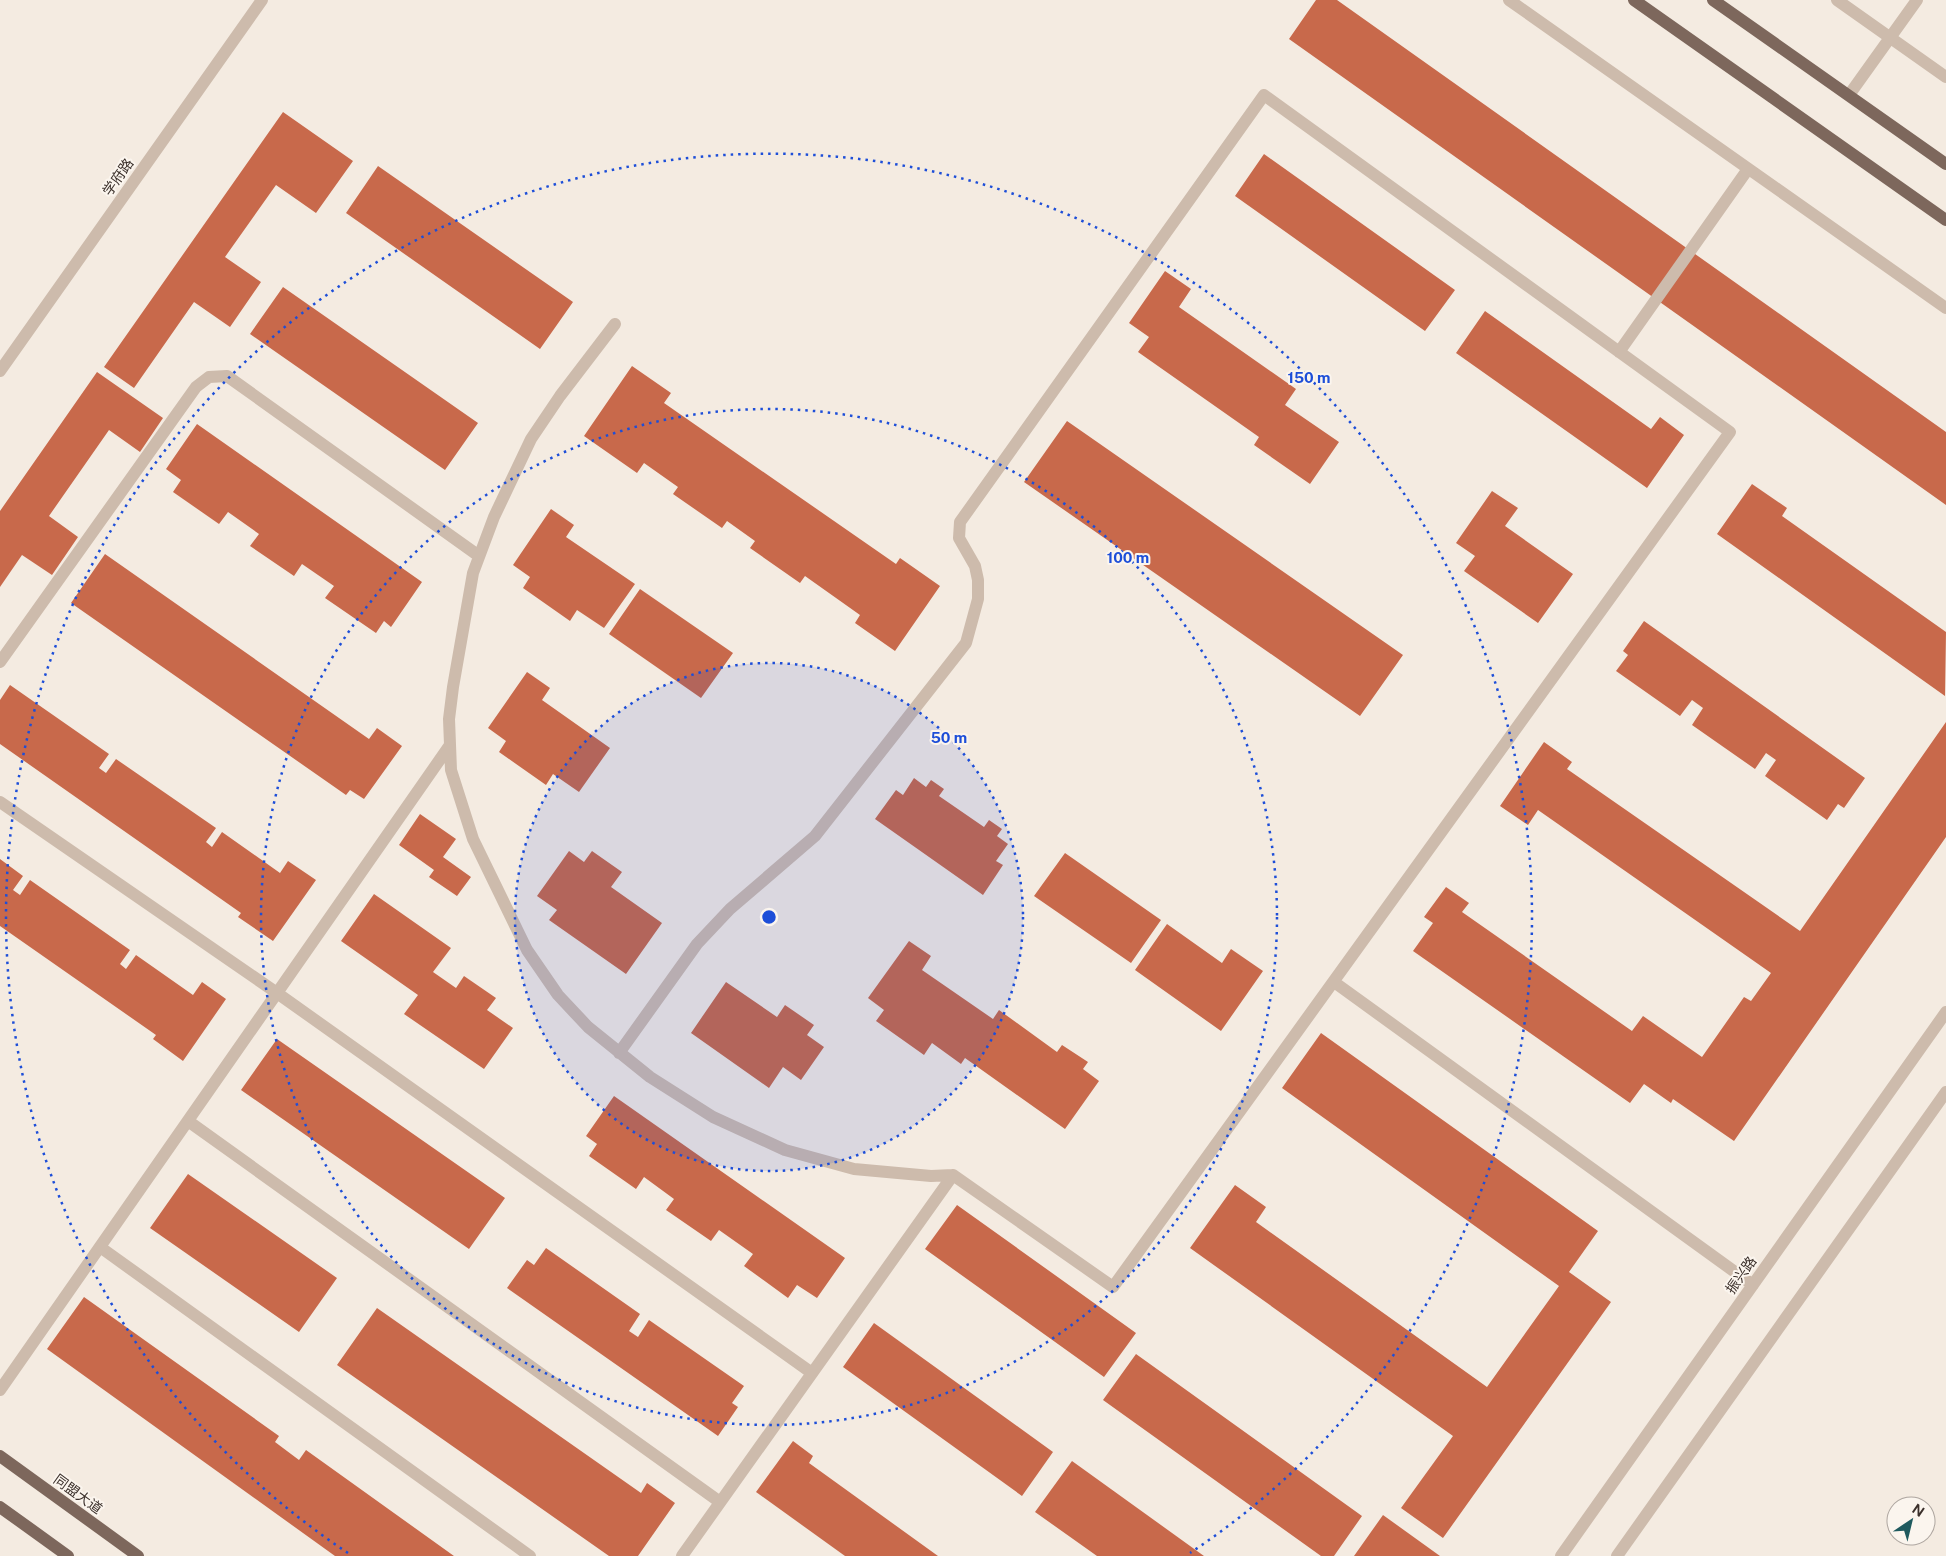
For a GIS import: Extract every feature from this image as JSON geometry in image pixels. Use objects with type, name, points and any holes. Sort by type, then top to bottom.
[{"type":"main road","points":[[1634,0],[1946,220]]},
{"type":"main road","points":[[1713,0],[1946,164]]},
{"type":"main road","name":"同盟大道","points":[[0,1456],[138,1556]]},
{"type":"main road","points":[[0,1507],[68,1556]]},
{"type":"street","name":"学府路","points":[[0,371],[262,0]]},
{"type":"street","points":[[1509,0],[1946,308]]},
{"type":"street","points":[[1837,0],[1946,77]]},
{"type":"street","points":[[1849,96],[1917,0]]},
{"type":"street","points":[[615,324],[560,396],[531,439],[494,517],[473,573],[453,687],[449,719],[451,770],[473,839],[526,950],[558,995],[588,1027],[619,1053],[650,1077],[712,1116],[785,1150],[854,1169],[930,1176],[953,1175],[1113,1287],[1730,432],[1264,96],[960,522],[959,538],[975,566],[978,580],[978,599],[966,644],[815,836],[730,909],[697,944],[619,1053]]},
{"type":"street","points":[[1619,352],[1748,169]]},
{"type":"street","points":[[0,662],[196,386],[210,377],[227,376],[479,556]]},
{"type":"street","points":[[0,1390],[450,745]]},
{"type":"street","points":[[0,802],[277,993],[812,1373]]},
{"type":"street","points":[[1334,982],[1753,1285]]},
{"type":"street","name":"振兴路","points":[[1561,1556],[1946,1012]]},
{"type":"street","points":[[1618,1556],[1946,1092]]},
{"type":"street","points":[[188,1121],[720,1502]]},
{"type":"street","points":[[682,1556],[953,1175]]},
{"type":"street","points":[[100,1247],[530,1556]]},
{"type":"building","points":[[1316,0],[1337,0],[1946,432],[1946,505],[1289,39]]},
{"type":"building","points":[[283,112],[353,161],[316,213],[276,185],[225,257],[261,282],[230,327],[194,302],[134,388],[104,367]]},
{"type":"building","points":[[1264,154],[1455,290],[1425,331],[1235,196]]},
{"type":"building","points":[[378,166],[573,302],[540,349],[346,213]]},
{"type":"building","points":[[1165,271],[1191,289],[1179,307],[1296,389],[1285,405],[1339,442],[1310,484],[1254,445],[1259,437],[1138,352],[1149,337],[1129,323]]},
{"type":"building","points":[[283,287],[478,423],[445,470],[250,334]]},
{"type":"building","points":[[1485,311],[1651,429],[1660,417],[1684,435],[1647,488],[1456,353]]},
{"type":"building","points":[[632,366],[671,393],[664,403],[896,564],[900,558],[940,586],[895,651],[855,623],[860,615],[805,576],[800,583],[750,548],[755,541],[727,521],[722,528],[673,494],[678,487],[644,463],[637,473],[584,436]]},
{"type":"building","points":[[97,372],[163,418],[140,452],[109,430],[49,516],[78,537],[52,575],[22,555],[0,587],[0,511]]},
{"type":"building","points":[[1067,421],[1403,655],[1360,716],[1024,482]]},
{"type":"building","points":[[197,424],[422,582],[391,627],[384,621],[376,633],[325,598],[334,586],[302,564],[294,576],[250,546],[259,534],[228,512],[219,524],[173,492],[181,480],[166,469]]},
{"type":"building","points":[[1752,484],[1787,508],[1782,516],[1946,632],[1945,696],[1717,534]]},
{"type":"building","points":[[1492,491],[1518,508],[1505,526],[1573,574],[1538,623],[1464,571],[1475,556],[1456,543]]},
{"type":"building","points":[[551,509],[574,525],[566,537],[635,584],[604,628],[577,610],[570,621],[523,588],[530,577],[513,565]]},
{"type":"building","points":[[105,554],[369,739],[377,728],[402,746],[364,799],[350,790],[346,795],[71,603]]},
{"type":"building","points":[[640,589],[733,653],[701,698],[609,634]]},
{"type":"building","points":[[1644,621],[1865,778],[1844,808],[1838,804],[1827,820],[1765,776],[1776,760],[1766,753],[1755,769],[1692,725],[1703,708],[1692,700],[1680,716],[1616,671],[1628,655],[1623,651]]},
{"type":"building","points":[[527,672],[550,688],[542,700],[610,748],[579,792],[553,774],[546,785],[499,752],[506,741],[488,728]]},
{"type":"building","points":[[10,685],[109,754],[99,768],[106,773],[116,759],[216,828],[206,842],[212,847],[222,832],[280,873],[288,861],[316,880],[273,941],[238,917],[241,913],[0,744],[0,700]]},
{"type":"building","points":[[1946,722],[1946,837],[1734,1141],[1673,1099],[1671,1103],[1644,1084],[1630,1103],[1413,951],[1433,923],[1424,917],[1446,887],[1469,903],[1462,912],[1632,1031],[1643,1016],[1702,1057],[1744,997],[1751,1001],[1771,973],[1538,810],[1528,825],[1500,806],[1544,742],[1572,762],[1567,769],[1800,931]]},
{"type":"building","points":[[914,778],[926,787],[931,780],[944,789],[939,796],[984,827],[989,820],[1002,829],[997,836],[1008,844],[996,861],[1003,865],[983,895],[875,819],[896,790],[903,795]]},
{"type":"building","points":[[420,814],[456,839],[443,857],[471,877],[457,896],[429,877],[434,870],[399,845]]},
{"type":"building","points":[[569,851],[584,862],[592,851],[622,872],[611,887],[662,923],[626,974],[549,920],[557,910],[537,896]]},
{"type":"building","points":[[1065,853],[1161,920],[1131,963],[1034,896]]},
{"type":"building","points":[[0,859],[23,876],[13,890],[20,895],[30,880],[130,950],[120,964],[126,969],[136,955],[193,995],[202,982],[226,999],[183,1061],[153,1039],[156,1035],[0,926]]},
{"type":"building","points":[[374,894],[451,948],[433,972],[456,988],[464,976],[496,998],[487,1010],[513,1028],[484,1069],[404,1014],[418,995],[341,941]]},
{"type":"building","points":[[1167,924],[1222,963],[1231,949],[1263,971],[1221,1031],[1135,970]]},
{"type":"building","points":[[909,941],[931,956],[922,970],[993,1019],[999,1010],[1057,1052],[1062,1045],[1088,1062],[1083,1069],[1099,1081],[1065,1129],[965,1058],[961,1064],[932,1043],[924,1055],[876,1021],[884,1010],[868,998]]},
{"type":"building","points":[[726,982],[777,1017],[785,1005],[814,1025],[807,1035],[824,1047],[801,1080],[783,1067],[769,1088],[691,1033]]},
{"type":"building","points":[[1321,1033],[1598,1231],[1569,1272],[1611,1302],[1443,1538],[1401,1508],[1453,1436],[1190,1248],[1235,1185],[1266,1207],[1256,1222],[1487,1387],[1559,1286],[1282,1088]]},
{"type":"building","points":[[277,1039],[505,1198],[469,1249],[241,1090]]},
{"type":"building","points":[[614,1096],[845,1258],[817,1298],[797,1285],[788,1298],[744,1266],[753,1254],[719,1230],[711,1241],[666,1210],[674,1199],[644,1177],[636,1189],[589,1156],[597,1144],[586,1136]]},
{"type":"building","points":[[188,1174],[337,1278],[299,1332],[150,1228]]},
{"type":"building","points":[[957,1205],[1136,1333],[1104,1377],[925,1249]]},
{"type":"building","points":[[546,1248],[640,1314],[629,1331],[638,1337],[649,1320],[744,1386],[732,1403],[738,1407],[718,1436],[507,1288],[527,1260],[534,1265]]},
{"type":"building","points":[[84,1297],[279,1436],[275,1442],[299,1460],[306,1450],[454,1556],[335,1556],[47,1349]]},
{"type":"building","points":[[377,1308],[641,1493],[647,1483],[675,1503],[638,1556],[609,1556],[337,1365]]},
{"type":"building","points":[[874,1323],[1053,1452],[1022,1496],[843,1367]]},
{"type":"building","points":[[1136,1354],[1362,1516],[1334,1556],[1321,1556],[1103,1400]]},
{"type":"building","points":[[793,1441],[813,1456],[809,1463],[938,1556],[845,1556],[756,1492]]},
{"type":"building","points":[[1072,1461],[1204,1556],[1097,1556],[1035,1512]]},
{"type":"building","points":[[1383,1515],[1440,1556],[1354,1556]]}]
